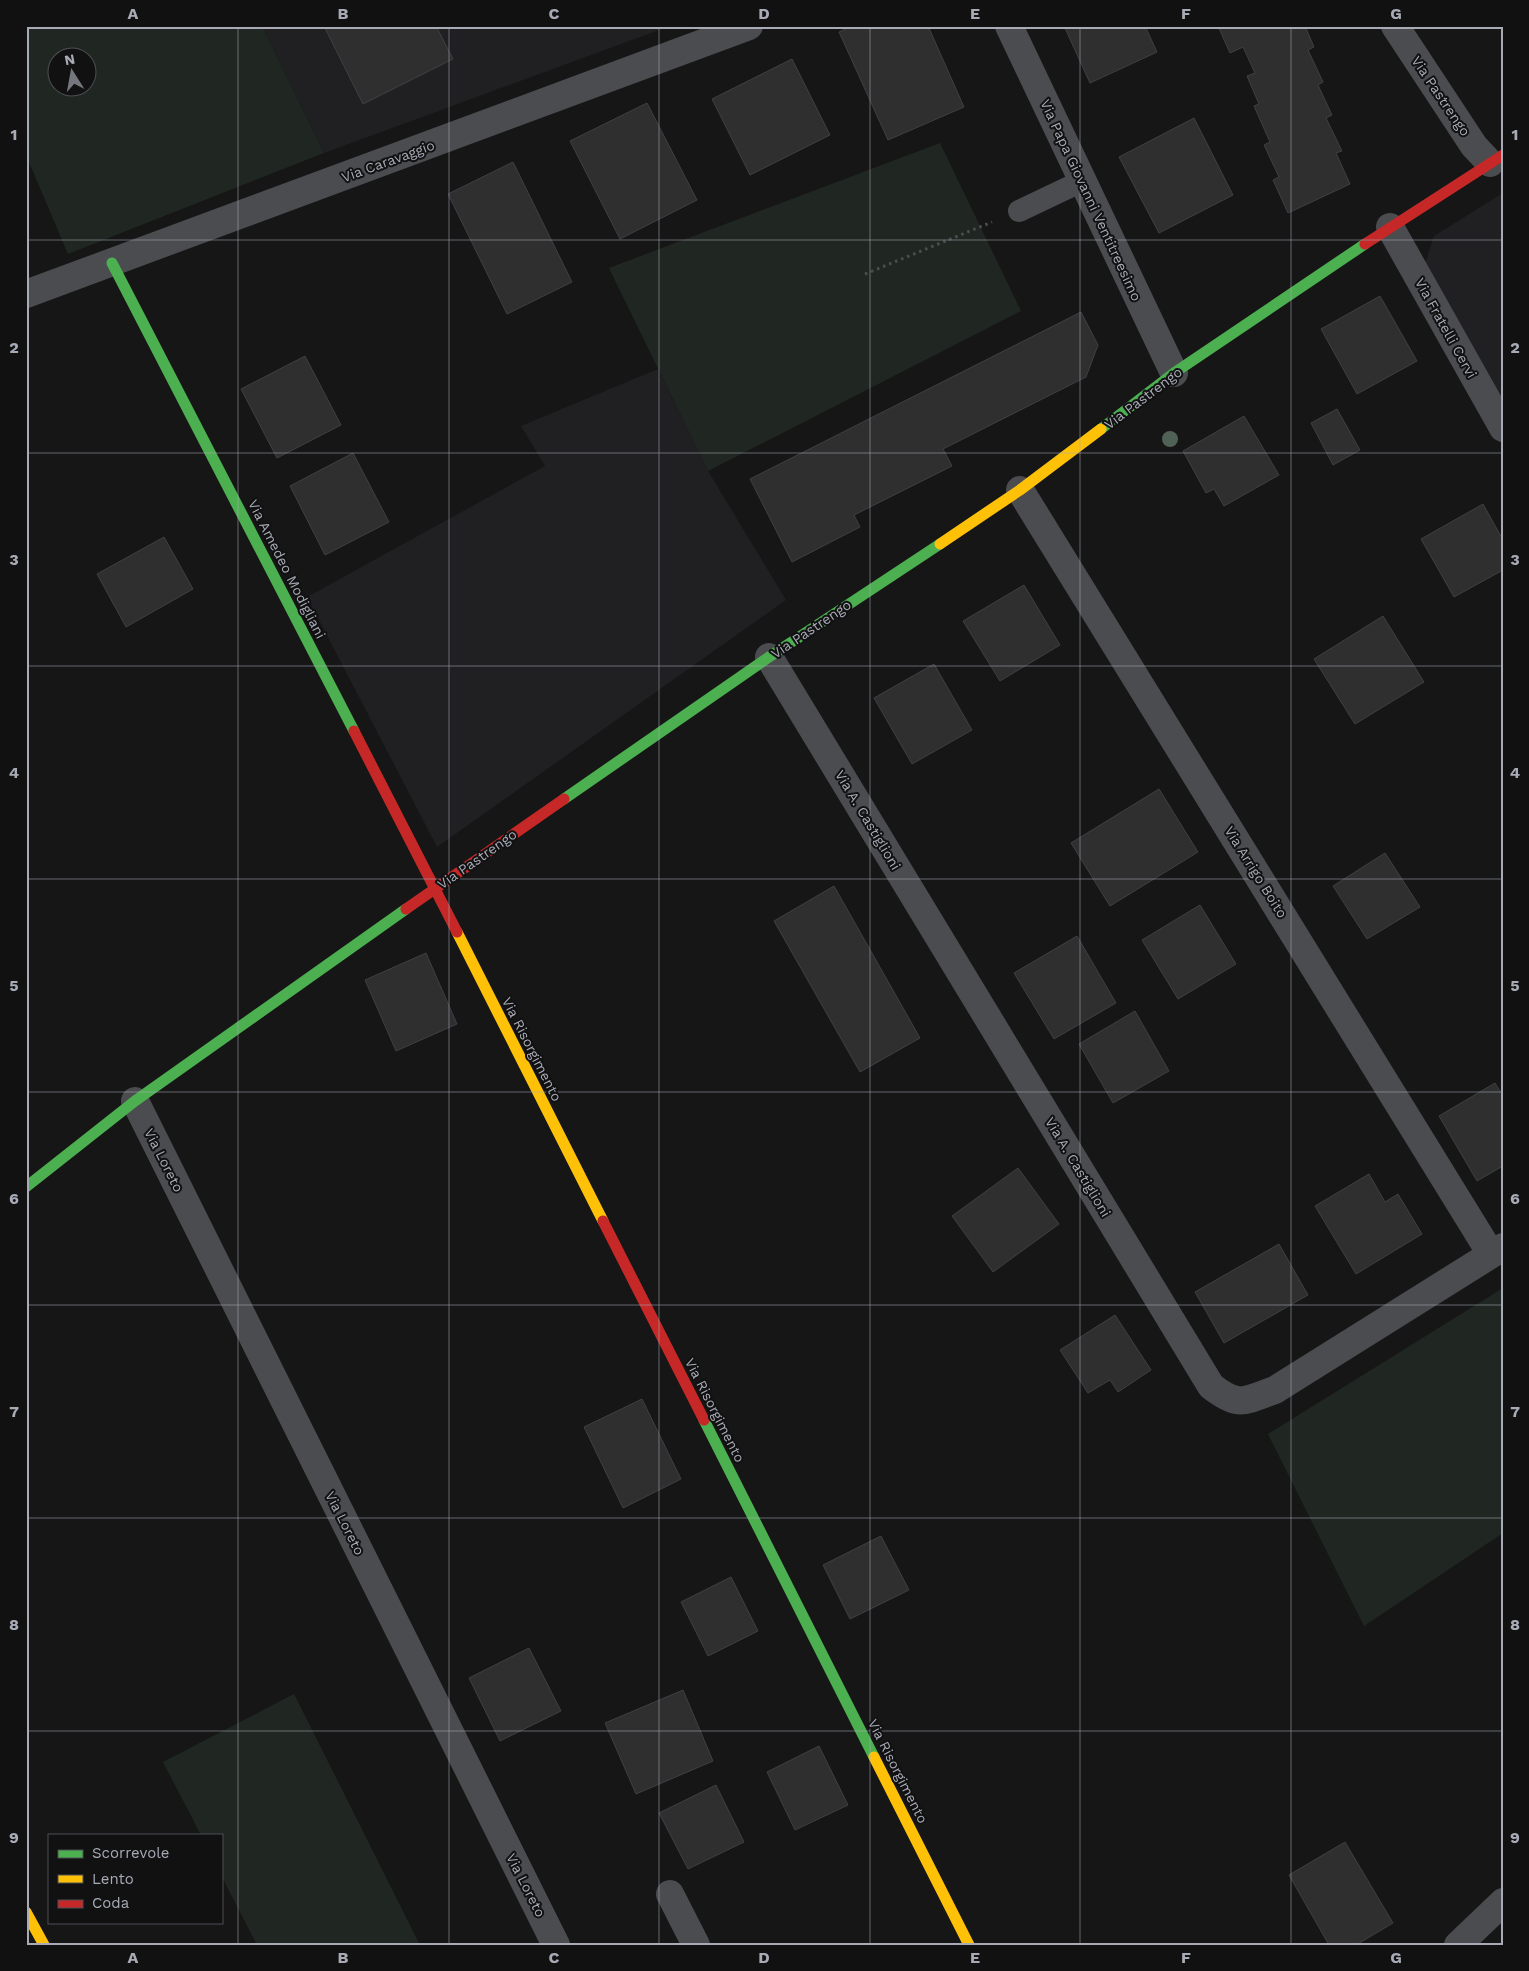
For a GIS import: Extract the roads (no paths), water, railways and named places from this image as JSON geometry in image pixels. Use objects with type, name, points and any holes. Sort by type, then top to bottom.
[{"type":"street","name":"Via Caravaggio","points":[[26,294],[749,26]]},
{"type":"street","name":"Via Papa Giovanni Ventitreesimo","points":[[1009,26],[1174,373]]},
{"type":"street","name":"Via Pastrengo","points":[[26,1187],[135,1101],[434,888],[769,657],[1020,490],[1174,373],[1390,227],[1496,159],[1474,146],[1396,26]]},
{"type":"street","name":"Via Fratelli Cervi","points":[[1390,227],[1503,428]]},
{"type":"street","name":"Via Amedeo Modigliani","points":[[112,263],[434,888]]},
{"type":"street","name":"Via Arrigo Boito","points":[[1020,490],[1497,1251]]},
{"type":"street","name":"Via A. Castiglioni","points":[[769,657],[1211,1386],[1227,1399],[1243,1401],[1275,1390],[1497,1251]]},
{"type":"street","name":"Via Risorgimento","points":[[434,888],[969,1945]]},
{"type":"street","name":"Via Loreto","points":[[135,1101],[556,1945]]},
{"type":"street","points":[[670,1894],[696,1945]]},
{"type":"street","points":[[1458,1945],[1503,1902]]},
{"type":"street","points":[[26,1912],[44,1945]]},
{"type":"lane","points":[[1019,211],[1082,181]]}]
